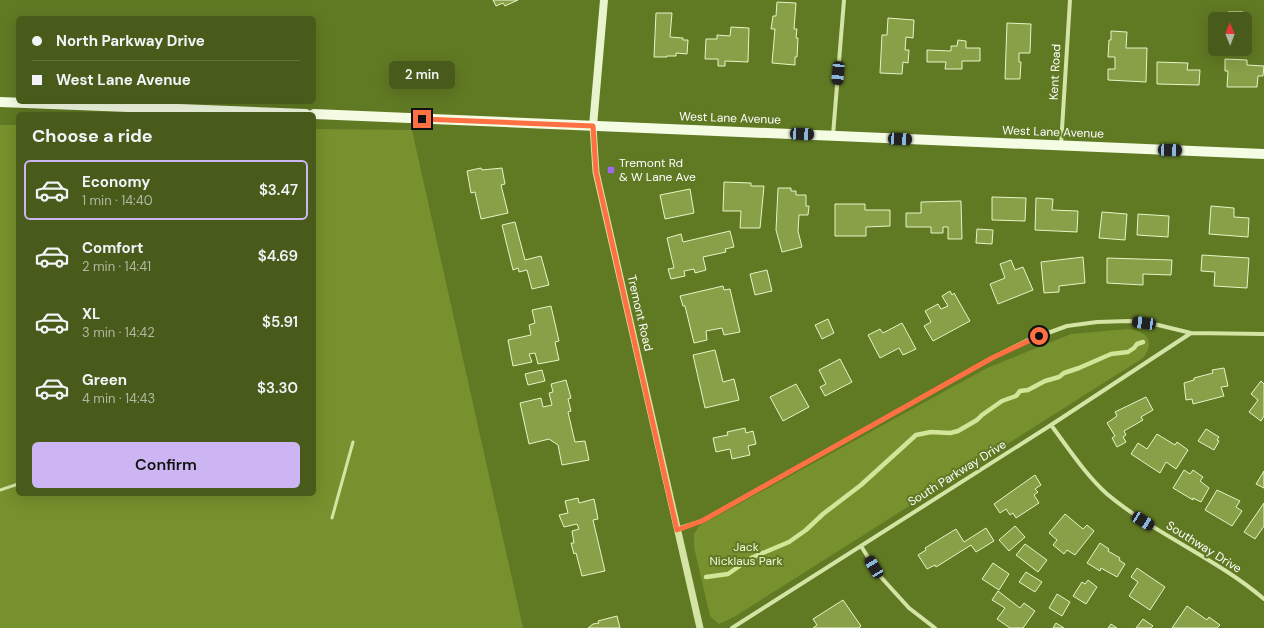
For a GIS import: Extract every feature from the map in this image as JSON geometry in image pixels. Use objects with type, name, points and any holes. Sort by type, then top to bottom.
[{"type":"main road","name":"Tremont Road","points":[[593,126],[604,0]]},
{"type":"main road","points":[[0,102],[16,103]]},
{"type":"main road","points":[[51,104],[255,112]]},
{"type":"main road","name":"West Lane Avenue","points":[[316,114],[1264,154]]},
{"type":"street","points":[[833,136],[844,0]]},
{"type":"street","name":"Kent Road","points":[[1061,145],[1070,0]]},
{"type":"street","name":"Tremont Road","points":[[593,126],[596,172],[700,628]]},
{"type":"street","points":[[677,530],[702,521],[992,358],[1026,341],[1067,326],[1097,322],[1136,322],[1158,325],[1190,333],[1264,334]]},
{"type":"street","name":"South Parkway Drive","points":[[732,628],[1051,426],[1190,333]]},
{"type":"street","name":"Southway Drive","points":[[1051,426],[1083,468],[1107,493],[1143,521],[1213,563],[1264,599]]},
{"type":"street","points":[[861,546],[879,575],[909,608],[935,628]]},
{"type":"lane","points":[[332,518],[353,442]]},
{"type":"lane","points":[[0,490],[16,485]]},
{"type":"green space","points":[[0,125],[16,125],[16,496],[316,496],[316,129],[412,130],[523,628],[0,628]]},
{"type":"green space","name":"Jack Nicklaus Park","points":[[1128,329],[1140,332],[1148,338],[1149,347],[1143,358],[734,617],[719,624],[710,616],[694,547],[694,534],[699,526],[987,368],[1071,334]]},
{"type":"building","points":[[493,0],[518,0],[505,6],[503,3],[496,6]]},
{"type":"building","points":[[777,2],[796,3],[794,29],[797,29],[796,38],[798,38],[795,65],[772,63],[775,29],[771,29],[773,16],[776,16]]},
{"type":"building","points":[[656,13],[672,13],[670,37],[688,40],[687,54],[676,53],[676,56],[654,57]]},
{"type":"building","points":[[888,18],[914,20],[913,38],[906,37],[905,50],[909,50],[908,63],[903,62],[902,74],[880,73],[882,35],[887,35]]},
{"type":"building","points":[[1007,23],[1031,24],[1030,53],[1019,53],[1019,62],[1021,62],[1020,79],[1005,79]]},
{"type":"building","points":[[731,27],[749,28],[748,62],[725,61],[725,66],[718,66],[718,59],[705,59],[706,39],[717,39],[717,35],[730,36]]},
{"type":"building","points":[[1111,31],[1127,32],[1126,48],[1147,48],[1146,82],[1108,80],[1108,69],[1115,69],[1115,57],[1108,57]]},
{"type":"building","points":[[958,40],[966,41],[966,48],[980,48],[980,61],[962,61],[962,69],[945,69],[946,62],[927,62],[927,50],[951,51],[951,46],[957,46]]},
{"type":"building","points":[[1225,59],[1247,60],[1247,65],[1264,66],[1263,76],[1258,76],[1257,87],[1227,87],[1228,71],[1225,71]]},
{"type":"building","points":[[1157,62],[1188,63],[1187,70],[1200,70],[1199,85],[1157,84]]},
{"type":"building","points":[[481,168],[482,170],[502,168],[505,184],[501,185],[508,213],[481,219],[475,192],[471,193],[467,171]]},
{"type":"building","points":[[724,182],[751,183],[751,186],[764,186],[760,228],[740,228],[741,211],[723,211]]},
{"type":"building","points":[[778,188],[791,188],[791,191],[796,191],[796,195],[806,195],[806,206],[809,206],[808,215],[799,215],[798,231],[802,247],[782,252],[776,230]]},
{"type":"building","points":[[690,189],[694,213],[665,219],[660,195]]},
{"type":"building","points":[[992,197],[1026,198],[1025,221],[992,220]]},
{"type":"building","points":[[1036,198],[1053,199],[1052,210],[1078,211],[1077,232],[1035,230]]},
{"type":"building","points":[[961,201],[962,239],[948,239],[948,227],[943,227],[943,233],[931,233],[931,227],[906,227],[906,213],[921,213],[921,202]]},
{"type":"building","points":[[835,204],[865,204],[865,210],[890,210],[890,226],[866,227],[866,236],[835,236]]},
{"type":"building","points":[[1211,206],[1234,208],[1234,217],[1249,218],[1248,237],[1209,234]]},
{"type":"building","points":[[1102,212],[1127,214],[1125,240],[1099,238]]},
{"type":"building","points":[[1138,214],[1169,216],[1168,237],[1137,235]]},
{"type":"building","points":[[515,222],[525,260],[541,256],[549,285],[532,289],[527,270],[519,272],[518,268],[513,270],[502,225]]},
{"type":"building","points":[[977,229],[993,230],[992,244],[976,243]]},
{"type":"building","points":[[730,231],[734,247],[725,249],[726,252],[703,257],[706,270],[695,273],[694,269],[684,271],[685,276],[671,279],[668,269],[674,268],[667,238],[681,234],[683,242]]},
{"type":"building","points":[[1202,255],[1249,258],[1247,288],[1214,286],[1215,272],[1201,271]]},
{"type":"building","points":[[1083,257],[1085,283],[1059,286],[1059,292],[1044,293],[1041,262]]},
{"type":"building","points":[[1107,258],[1172,260],[1171,275],[1143,274],[1143,285],[1107,283]]},
{"type":"building","points":[[1011,260],[1015,270],[1023,267],[1033,290],[998,304],[990,284],[1005,278],[1000,264]]},
{"type":"building","points":[[767,270],[772,291],[755,295],[750,274]]},
{"type":"building","points":[[723,286],[724,290],[730,289],[740,332],[724,335],[722,328],[706,331],[707,340],[694,343],[685,306],[683,306],[680,296]]},
{"type":"building","points":[[950,291],[952,295],[954,293],[970,321],[933,341],[924,326],[931,322],[925,311],[938,304],[941,309],[948,306],[942,296]]},
{"type":"building","points":[[551,306],[559,341],[555,342],[559,360],[538,364],[535,353],[529,354],[532,362],[513,366],[508,340],[531,335],[529,325],[535,323],[532,310]]},
{"type":"building","points":[[828,319],[834,333],[822,339],[815,325]]},
{"type":"building","points":[[902,323],[916,349],[903,355],[899,348],[880,358],[868,335],[880,329],[883,333]]},
{"type":"building","points":[[715,350],[723,382],[734,379],[739,400],[705,408],[693,355]]},
{"type":"building","points":[[840,359],[852,382],[825,396],[820,387],[826,384],[819,370]]},
{"type":"building","points":[[1224,368],[1228,386],[1221,387],[1224,396],[1193,404],[1192,399],[1186,400],[1184,383],[1194,380],[1194,378],[1213,373],[1212,370]]},
{"type":"building","points":[[542,370],[545,381],[528,385],[525,374]]},
{"type":"building","points":[[566,380],[571,398],[568,399],[571,411],[568,412],[575,442],[585,441],[589,460],[562,465],[558,445],[549,439],[529,444],[520,403],[541,398],[543,407],[552,405],[549,393],[553,392],[551,384]]},
{"type":"building","points":[[1261,381],[1264,384],[1264,416],[1261,421],[1249,412],[1258,400],[1251,394]]},
{"type":"building","points":[[796,384],[809,407],[783,421],[770,397]]},
{"type":"building","points":[[1146,397],[1153,410],[1141,417],[1143,420],[1124,431],[1126,435],[1123,437],[1126,442],[1117,447],[1112,438],[1115,436],[1107,423],[1117,416],[1115,412]]},
{"type":"building","points":[[745,428],[746,433],[753,431],[756,444],[748,446],[750,455],[732,459],[730,449],[716,452],[713,438],[728,435],[727,432]]},
{"type":"building","points":[[1206,429],[1219,437],[1217,440],[1219,441],[1214,450],[1198,441]]},
{"type":"building","points":[[1157,434],[1175,445],[1177,442],[1188,450],[1176,469],[1166,462],[1160,473],[1131,454],[1138,443],[1147,449]]},
{"type":"building","points":[[1184,470],[1190,474],[1193,470],[1203,477],[1200,481],[1209,488],[1201,502],[1193,498],[1193,500],[1173,488]]},
{"type":"building","points":[[1264,471],[1264,488],[1256,484]]},
{"type":"building","points":[[1035,475],[1041,485],[1035,489],[1038,492],[1034,495],[1039,503],[1016,518],[1013,513],[1010,515],[1006,509],[1000,513],[994,504]]},
{"type":"building","points":[[1217,490],[1240,501],[1236,507],[1242,511],[1232,526],[1205,510]]},
{"type":"building","points":[[578,498],[579,503],[594,499],[598,519],[593,520],[605,571],[582,576],[576,553],[574,554],[571,543],[574,543],[572,531],[579,529],[577,524],[564,527],[559,515],[568,513],[565,501]]},
{"type":"building","points":[[1264,503],[1264,526],[1255,539],[1244,532]]},
{"type":"building","points":[[1065,514],[1083,529],[1087,525],[1094,531],[1075,555],[1067,550],[1064,554],[1053,545],[1057,540],[1049,533]]},
{"type":"building","points":[[1015,526],[1025,537],[1009,551],[999,540]]},
{"type":"building","points":[[986,528],[994,541],[976,552],[971,545],[936,567],[935,565],[927,569],[918,555],[926,550],[925,548],[956,529],[964,542]]},
{"type":"building","points":[[1100,543],[1109,549],[1108,551],[1120,558],[1119,560],[1125,564],[1117,577],[1101,568],[1100,571],[1087,563]]},
{"type":"building","points":[[1025,544],[1047,560],[1038,572],[1016,555]]},
{"type":"building","points":[[993,563],[1009,574],[999,590],[982,579]]},
{"type":"building","points":[[1137,568],[1165,587],[1150,610],[1129,596],[1138,582],[1131,577]]},
{"type":"building","points":[[1026,572],[1042,582],[1035,592],[1019,582]]},
{"type":"building","points":[[1088,580],[1097,587],[1086,604],[1073,596],[1082,582],[1085,584]]},
{"type":"building","points":[[998,591],[1020,608],[1024,603],[1035,611],[1023,628],[1010,628],[997,619],[1005,608],[992,600]]},
{"type":"building","points":[[1057,594],[1070,602],[1062,616],[1049,608]]},
{"type":"building","points":[[843,600],[861,626],[859,628],[813,628],[817,625],[813,619]]},
{"type":"building","points":[[1187,606],[1207,620],[1209,617],[1220,625],[1217,628],[1172,628]]},
{"type":"building","points":[[617,616],[620,628],[588,628],[593,624],[599,623],[598,621]]},
{"type":"building","points":[[1143,619],[1153,626],[1151,628],[1136,628]]},
{"type":"building","points":[[1056,623],[1064,628],[1053,628]]},
{"type":"building","points":[[1111,624],[1117,628],[1108,628]]},
{"type":"waterway","points":[[706,577],[728,574],[751,558],[789,542],[861,485],[916,435],[931,432],[950,433],[958,431],[977,420],[1002,401],[1016,396],[1020,391],[1028,390],[1045,381],[1059,377],[1064,373],[1111,354],[1128,352],[1137,344],[1143,342]]},
{"type":"place","name":"Tremont Rd & W Lane Ave","points":[[611,170]]},
{"type":"route","points":[[422,119],[593,126],[593,146],[596,172],[677,530],[702,521],[992,358],[1039,336]]}]
